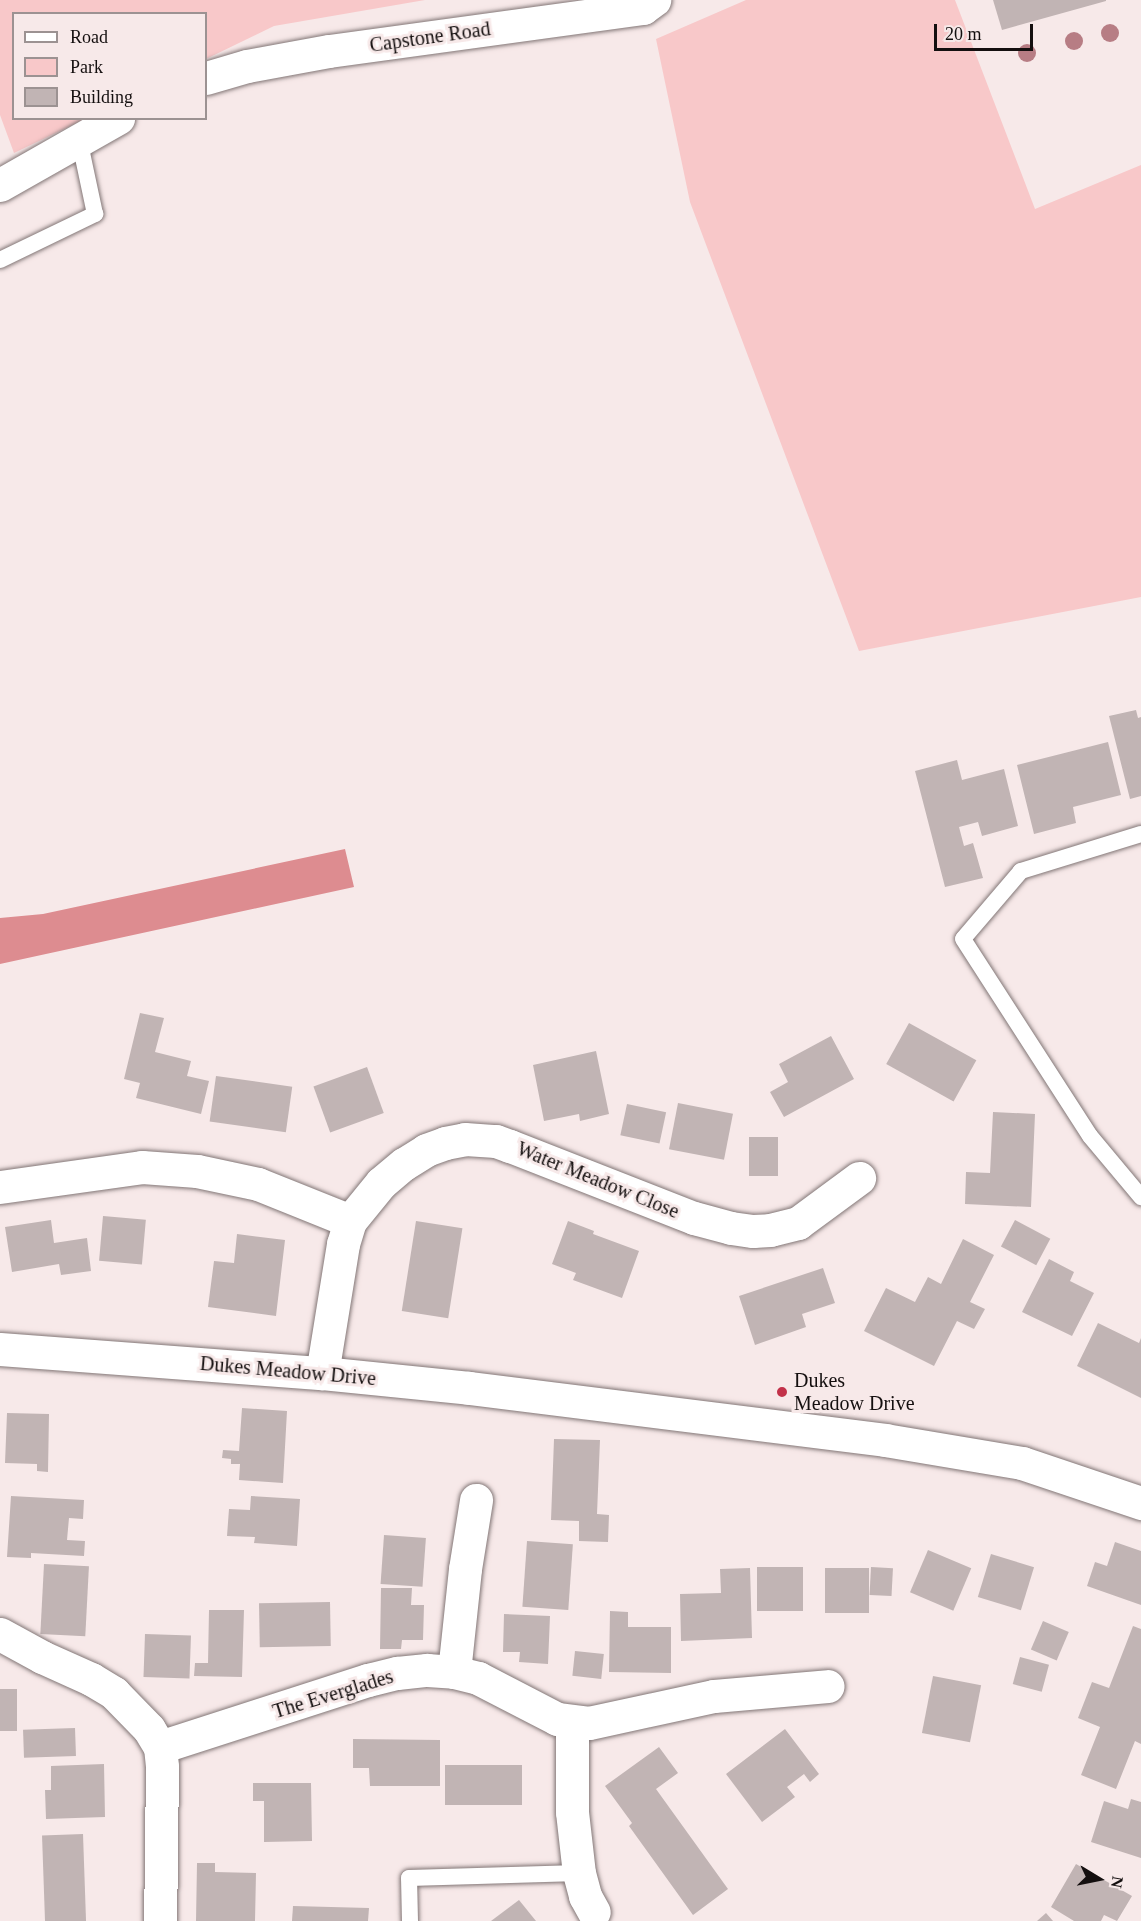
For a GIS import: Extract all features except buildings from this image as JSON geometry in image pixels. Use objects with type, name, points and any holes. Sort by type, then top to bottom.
[{"type":"street","name":"Capstone Road","points":[[207,78],[247,66],[329,51],[643,8],[654,0]]},
{"type":"street","points":[[0,185],[114,120]]},
{"type":"street","name":"Water Meadow Close","points":[[322,1373],[343,1244],[350,1221],[381,1183],[404,1164],[426,1150],[445,1143],[465,1139],[496,1141],[694,1218],[753,1231],[770,1230],[798,1223],[859,1178]]},
{"type":"street","points":[[0,1187],[142,1167],[197,1171],[258,1184],[350,1221]]},
{"type":"street","name":"Dukes Meadow Drive","points":[[0,1348],[322,1373],[650,1410],[963,1451],[1022,1463],[1141,1503]]},
{"type":"street","points":[[454,1672],[465,1569],[476,1500]]},
{"type":"street","points":[[0,1634],[42,1657],[91,1679],[114,1693],[149,1729],[160,1747],[162,1767],[160,1921]]},
{"type":"street","name":"The Everglades","points":[[160,1747],[368,1680],[397,1673],[427,1670],[454,1672],[478,1678],[539,1710],[572,1723],[611,1720],[714,1696],[828,1686]]},
{"type":"street","points":[[572,1723],[571,1792],[579,1873],[585,1896],[594,1912]]},
{"type":"lane","points":[[0,260],[95,214],[79,139]]},
{"type":"lane","points":[[1141,834],[1021,871],[963,939],[1090,1136],[1141,1197]]},
{"type":"lane","points":[[410,1921],[409,1878],[579,1873]]},
{"type":"green space","points":[[0,0],[425,0],[274,26],[207,59],[207,12],[12,12],[12,120],[83,120],[14,153],[0,115]]},
{"type":"green space","points":[[746,0],[955,0],[1035,209],[1141,165],[1141,597],[859,651],[690,202],[656,39]]},
{"type":"shaded area","points":[[345,849],[354,887],[0,964],[0,918],[43,914]]},
{"type":"place","name":"Dukes Meadow Drive","points":[[782,1392]]}]
